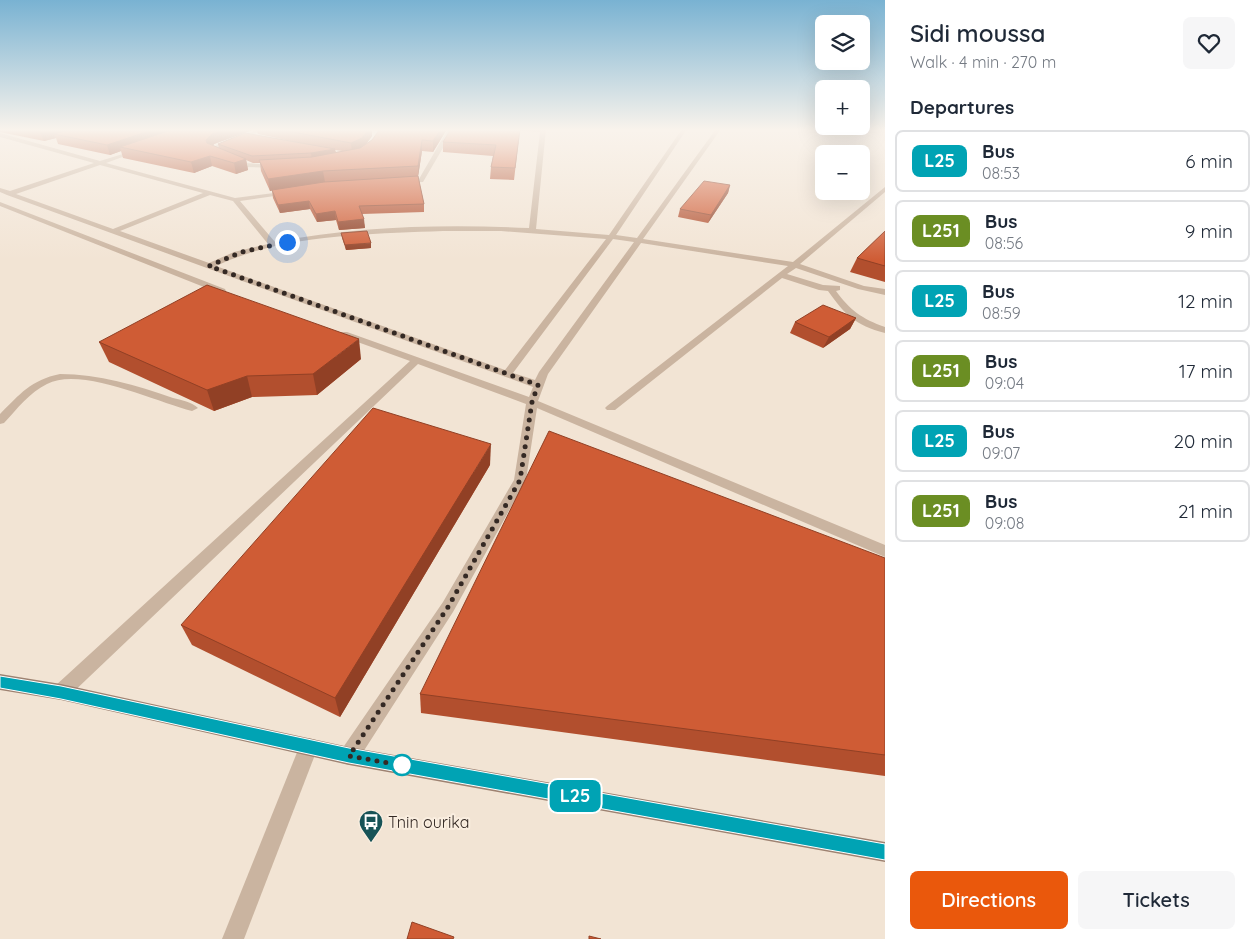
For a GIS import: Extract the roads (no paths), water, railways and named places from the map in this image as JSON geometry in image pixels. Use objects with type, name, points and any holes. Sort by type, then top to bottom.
[{"type":"street","points":[[0,189],[48,173]]},
{"type":"street","points":[[0,198],[71,173]]},
{"type":"street","points":[[139,173],[235,200],[298,190]]},
{"type":"street","points":[[393,183],[422,181],[427,173]]},
{"type":"street","points":[[532,230],[538,173]]},
{"type":"street","points":[[507,374],[611,237],[654,173]]},
{"type":"street","points":[[349,756],[448,607],[520,480],[532,402],[543,374],[687,173]]},
{"type":"street","points":[[0,189],[538,385]]},
{"type":"street","points":[[611,408],[794,265],[883,192]]},
{"type":"street","points":[[114,231],[209,193]]},
{"type":"street","points":[[235,200],[272,244]]},
{"type":"street","points":[[0,204],[235,296]]},
{"type":"street","points":[[209,266],[242,252],[272,244],[363,232],[445,227],[532,230],[640,240],[794,265],[885,292]]},
{"type":"street","points":[[157,267],[182,256]]},
{"type":"street","points":[[208,287],[232,274]]},
{"type":"street","points":[[780,275],[831,289],[837,288],[844,281]]},
{"type":"street","points":[[831,289],[851,317],[885,330]]},
{"type":"street","points":[[335,331],[532,402],[885,551]]},
{"type":"street","points":[[61,692],[154,609],[281,485],[417,360]]},
{"type":"street","points":[[0,420],[37,385],[57,376],[92,380],[144,392],[192,408]]},
{"type":"street","points":[[0,682],[61,692],[349,756],[885,852]]},
{"type":"street","points":[[233,939],[309,747]]},
{"type":"place","name":"Tnin ourika","points":[[371,843]]}]
